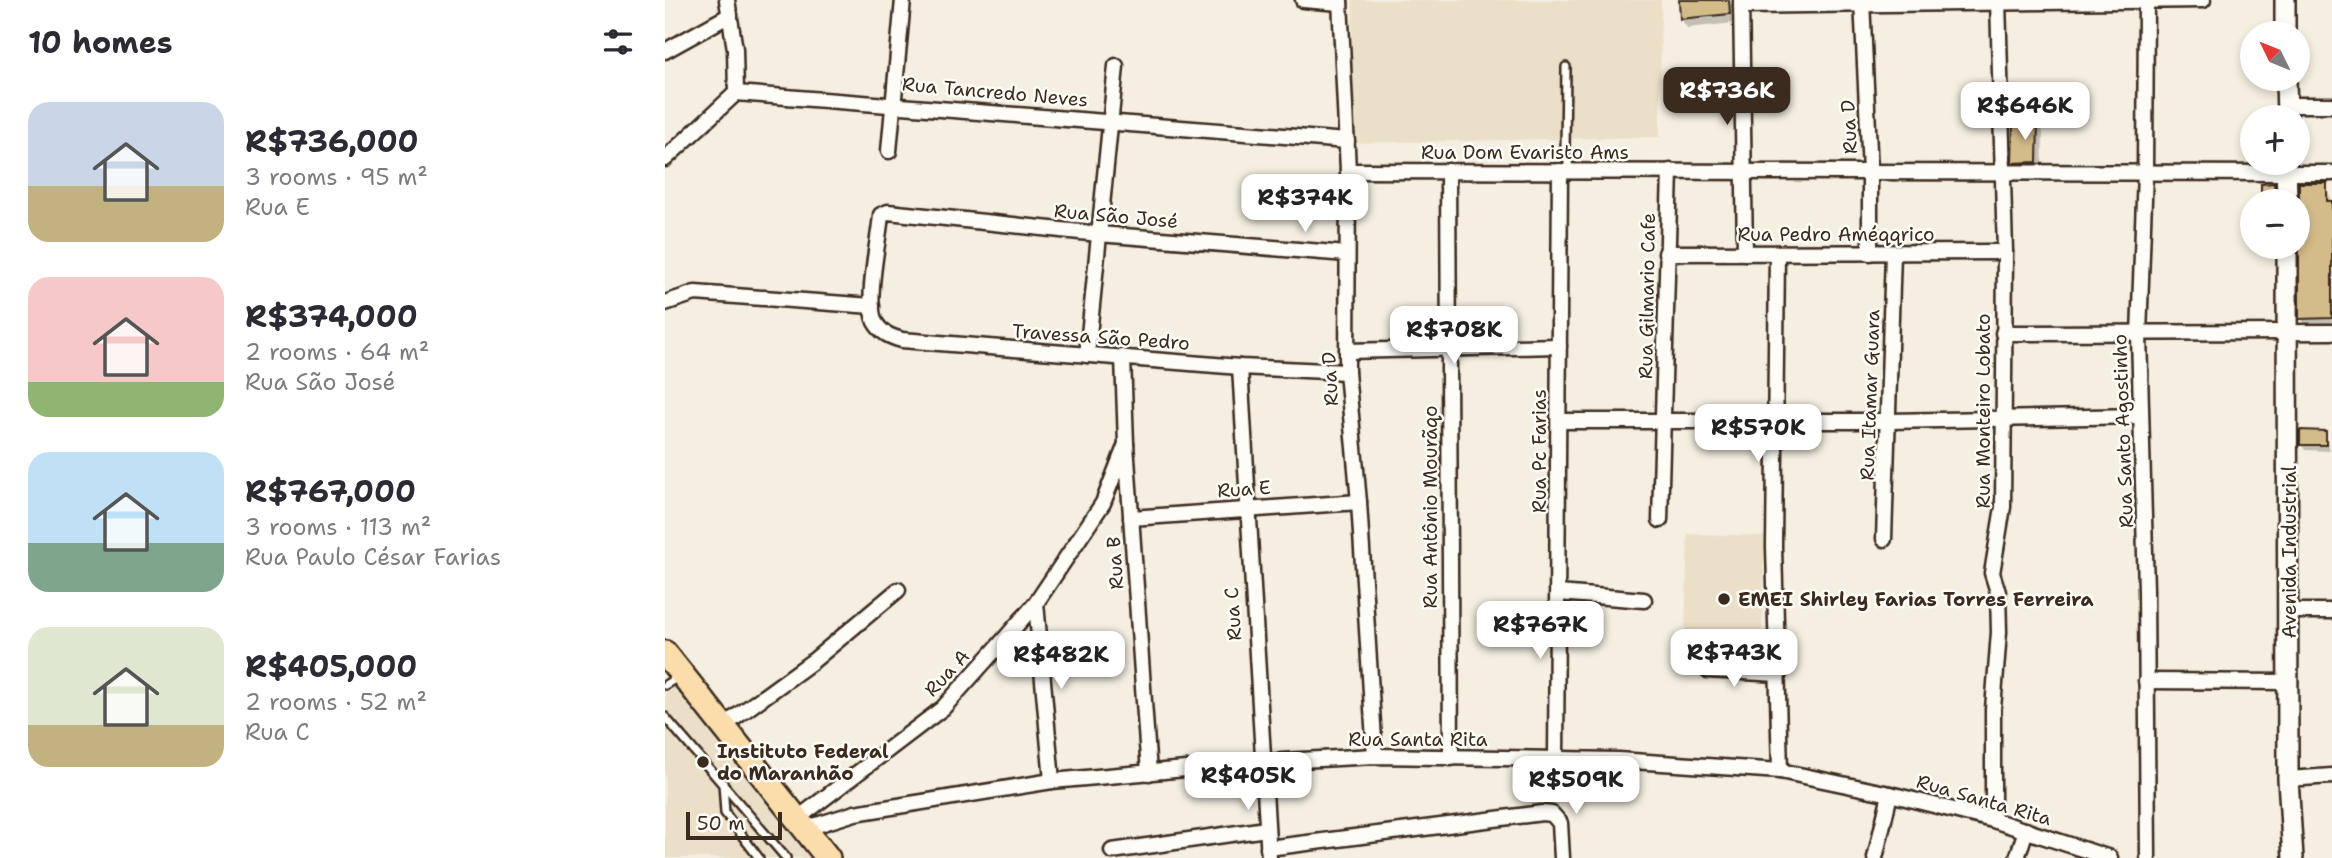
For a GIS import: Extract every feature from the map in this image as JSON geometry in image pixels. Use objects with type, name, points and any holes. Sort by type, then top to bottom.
[{"type":"main road","points":[[665,653],[673,680],[722,727],[828,858]]},
{"type":"street","points":[[889,151],[903,0]]},
{"type":"street","points":[[1304,0],[1340,2]]},
{"type":"street","points":[[1745,253],[1741,3],[2146,3],[2203,0]]},
{"type":"street","points":[[2285,0],[2285,21]]},
{"type":"street","name":"Rua D","points":[[1340,2],[1348,171],[1347,372],[1359,502],[1375,756]]},
{"type":"street","name":"Rua D","points":[[1863,3],[1870,172],[1870,253]]},
{"type":"street","name":"Rua Monteiro Lobato","points":[[1993,820],[1993,709],[1999,620],[1998,592],[1992,573],[2003,507],[2005,252],[1998,3]]},
{"type":"street","name":"Rua Santo Agostinho","points":[[2146,3],[2145,172],[2139,335],[2148,858]]},
{"type":"street","points":[[665,51],[729,7],[737,71],[736,93],[665,159]]},
{"type":"street","points":[[1087,355],[1116,66]]},
{"type":"street","name":"Rua Tancredo Neves","points":[[736,93],[893,103],[1347,141]]},
{"type":"street","points":[[2310,108],[2332,105]]},
{"type":"street","name":"Rua Dom Evaristo Ams","points":[[1348,171],[2145,172],[2240,169]]},
{"type":"street","name":"Rua Dom Evaristo Ams","points":[[2310,170],[2332,173]]},
{"type":"street","name":"Rua Antônio Mourãqo","points":[[1448,171],[1451,758]]},
{"type":"street","name":"Rua Pc Farias","points":[[1556,759],[1559,346],[1565,171]]},
{"type":"street","name":"Rua Gilmario Cafe","points":[[1660,520],[1670,171]]},
{"type":"street","name":"Rua São José","points":[[872,306],[881,215],[888,212],[1099,234],[1347,254]]},
{"type":"street","name":"Rua Pedro Améqqrico","points":[[1666,253],[2005,252]]},
{"type":"street","points":[[1777,253],[1774,547],[1780,771]]},
{"type":"street","name":"Rua Itamar Guara","points":[[1884,539],[1893,253]]},
{"type":"street","name":"Avenida Industrial","points":[[2287,259],[2290,682],[2288,779],[2293,858]]},
{"type":"street","points":[[665,303],[675,297],[695,293],[872,306]]},
{"type":"street","name":"Travessa São Pedro","points":[[872,306],[875,322],[882,331],[902,340],[1240,367],[1347,372]]},
{"type":"street","points":[[2003,333],[2139,335],[2332,332]]},
{"type":"street","points":[[1347,351],[1559,346]]},
{"type":"street","name":"Rua A","points":[[1123,356],[1131,518]]},
{"type":"street","name":"Rua C","points":[[1240,367],[1246,508],[1269,853]]},
{"type":"street","points":[[1559,421],[1889,421],[2140,416]]},
{"type":"street","name":"Rua A","points":[[800,824],[943,708],[1036,603],[1103,503],[1126,444]]},
{"type":"street","name":"Rua E","points":[[1131,518],[1359,502]]},
{"type":"street","name":"Rua B","points":[[1131,518],[1149,772]]},
{"type":"street","points":[[722,727],[813,661],[898,590]]},
{"type":"street","points":[[1558,593],[1644,600]]},
{"type":"street","points":[[1036,603],[1052,781]]},
{"type":"street","points":[[2288,611],[2332,611]]},
{"type":"street","points":[[1708,670],[1779,674]]},
{"type":"street","points":[[2146,681],[2290,682]]},
{"type":"street","name":"Rua Santa Rita","points":[[800,824],[1052,781],[1264,762],[1375,756],[1556,759],[1780,771],[1890,793],[1993,820],[2111,858]]},
{"type":"street","points":[[2288,779],[2332,776]]},
{"type":"street","points":[[1875,858],[1890,793]]},
{"type":"street","points":[[1269,853],[1542,813],[1552,814],[1560,823],[1562,858]]},
{"type":"street","points":[[1112,851],[1266,830]]},
{"type":"street","points":[[2017,858],[2026,830]]},
{"type":"lane","points":[[1565,171],[1566,67]]},
{"type":"lane","points":[[665,717],[786,858]]},
{"type":"lane","points":[[723,783],[725,813],[759,858]]},
{"type":"shaded area","points":[[1353,0],[1661,0],[1660,137],[1349,143]]},
{"type":"shaded area","name":"EMEI Shirley Farias Torres Ferreira","points":[[1688,534],[1765,536],[1761,664],[1684,662]]},
{"type":"shaded area","name":"Instituto Federal do Maranhão","points":[[665,667],[815,858],[665,858]]},
{"type":"building","points":[[1679,0],[1729,0],[1730,14],[1680,19]]},
{"type":"building","points":[[2038,121],[2037,162],[2012,163],[2013,123]]},
{"type":"building","points":[[2274,183],[2275,189],[2261,189],[2261,184]]},
{"type":"building","points":[[2299,183],[2327,183],[2327,201],[2332,201],[2332,318],[2299,319],[2299,259],[2310,259],[2310,189],[2299,189]]},
{"type":"building","points":[[2300,430],[2326,431],[2326,445],[2300,445]]},
{"type":"place","name":"EMEI Shirley Farias Torres Ferreira","points":[[1724,599]]},
{"type":"place","name":"Instituto Federal do Maranhão","points":[[703,762]]}]
